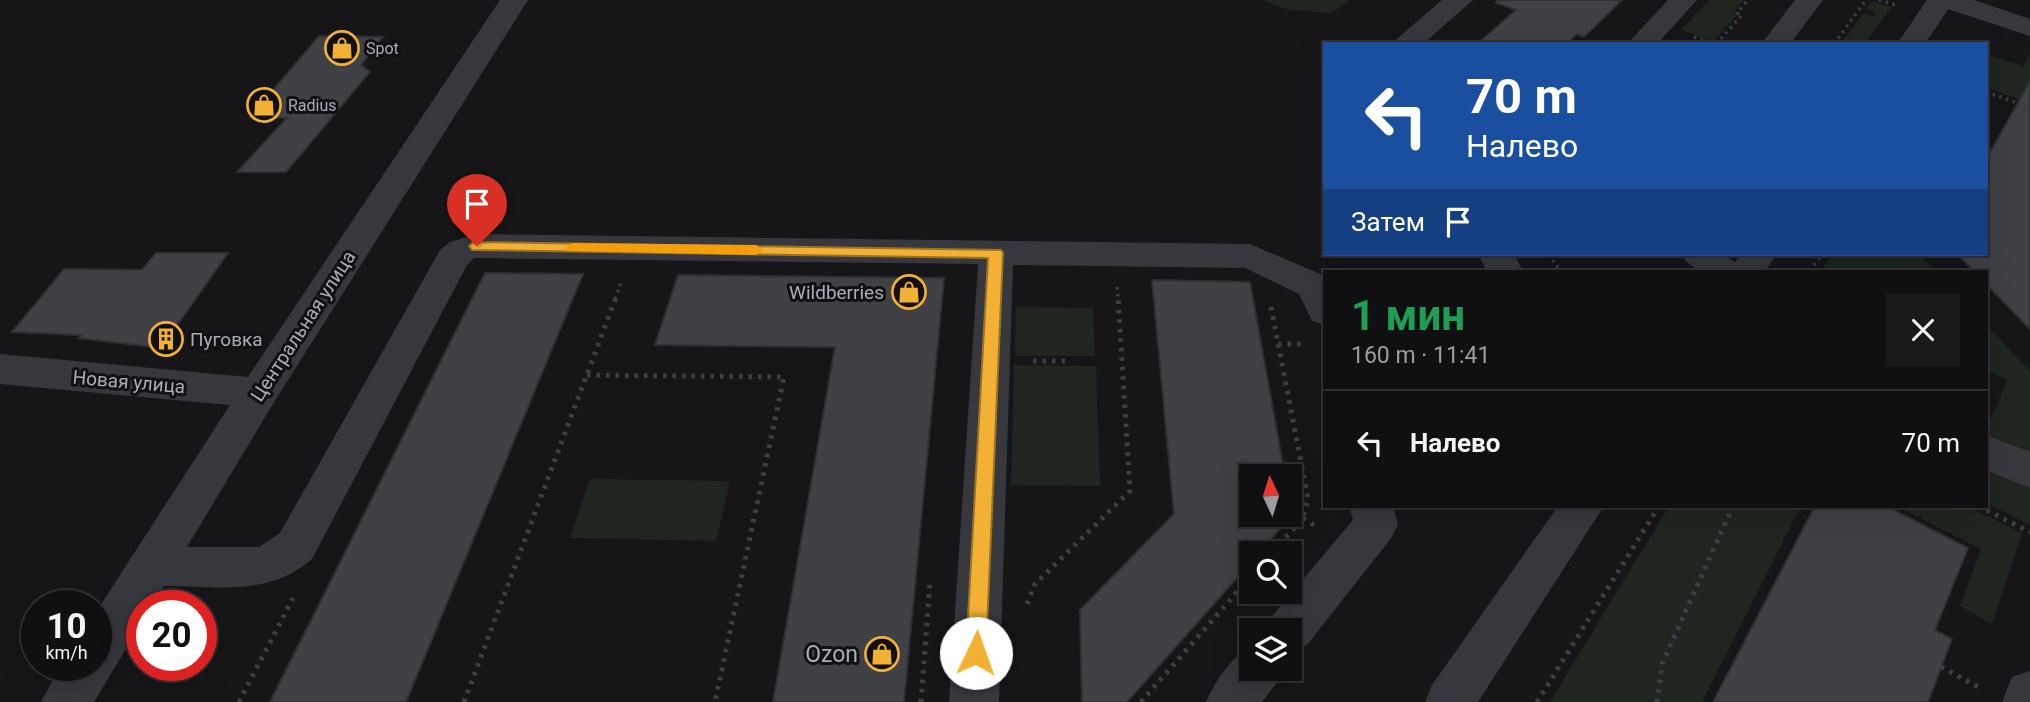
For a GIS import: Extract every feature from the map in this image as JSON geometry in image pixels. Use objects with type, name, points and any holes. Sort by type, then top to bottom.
[{"type":"street","name":"Центральная улица","points":[[112,629],[259,393],[514,0]]},
{"type":"street","points":[[1407,42],[1459,0]]},
{"type":"street","points":[[1643,42],[1683,0]]},
{"type":"street","points":[[1776,42],[1809,0]]},
{"type":"street","points":[[1912,42],[1941,0]]},
{"type":"street","points":[[1947,0],[2028,27],[2007,53]]},
{"type":"street","points":[[152,566],[259,567],[279,560],[296,546],[453,258],[462,250],[477,246],[1250,256],[1312,285],[1321,295],[1323,304]]},
{"type":"street","points":[[974,702],[996,253]]},
{"type":"street","points":[[1702,256],[1722,270]]},
{"type":"street","name":"Новая улица","points":[[0,369],[259,393]]},
{"type":"street","points":[[1988,451],[2030,471]]},
{"type":"street","points":[[1300,618],[1376,524],[1372,508]]},
{"type":"street","points":[[1450,702],[1581,508]]},
{"type":"street","points":[[66,702],[79,681]]},
{"type":"street","points":[[1231,702],[1248,681]]},
{"type":"street","points":[[2005,695],[2030,694]]},
{"type":"path","points":[[1718,42],[1742,15],[1737,13],[1748,0]]},
{"type":"path","points":[[1834,42],[1866,0]]},
{"type":"path","points":[[1988,93],[2030,107]]},
{"type":"path","points":[[464,702],[634,248]]},
{"type":"path","points":[[1026,606],[1035,583],[1130,491],[1115,255]]},
{"type":"path","points":[[1550,256],[1556,266],[1565,270]]},
{"type":"path","points":[[1270,304],[1308,498],[1303,517],[1282,541]]},
{"type":"path","points":[[587,375],[784,377],[715,702]]},
{"type":"path","points":[[1537,702],[1658,508]]},
{"type":"path","points":[[1657,702],[1662,664],[1732,508]]},
{"type":"path","points":[[1982,508],[2030,533]]},
{"type":"path","points":[[1141,702],[1239,590]]},
{"type":"path","points":[[1941,667],[2005,695]]},
{"type":"shaded area","points":[[1262,0],[1351,0],[1332,13],[1289,10]]},
{"type":"shaded area","points":[[1710,0],[1744,0],[1732,13],[1737,15],[1713,42],[1681,30]]},
{"type":"shaded area","points":[[1872,1],[1892,7],[1866,42],[1842,42],[1863,14],[1873,16],[1875,12],[1866,9]]},
{"type":"shaded area","points":[[2030,54],[2030,103],[1988,89],[1988,55],[2023,66]]},
{"type":"shaded area","points":[[1832,256],[1920,256],[1934,270],[1822,270]]},
{"type":"shaded area","points":[[1016,307],[1093,308],[1095,356],[1015,356]]},
{"type":"shaded area","points":[[1988,327],[2030,371],[2030,456],[1988,438],[1988,425],[2007,380],[1988,371]]},
{"type":"shaded area","points":[[1014,365],[1096,366],[1100,486],[1011,485]]},
{"type":"shaded area","points":[[1988,468],[2030,487],[2030,525],[1988,504]]},
{"type":"shaded area","points":[[590,479],[730,481],[716,541],[570,538]]},
{"type":"shaded area","points":[[1668,508],[1800,508],[1702,702],[1550,702]]},
{"type":"shaded area","points":[[1900,508],[1971,508],[2022,533],[1992,624],[1960,606],[1981,549]]},
{"type":"building","points":[[1497,0],[1622,0],[1584,37],[1577,34],[1568,42],[1479,42],[1516,10],[1496,3]]},
{"type":"building","points":[[319,36],[383,37],[361,65],[370,72],[286,172],[237,172],[287,118],[250,117]]},
{"type":"building","points":[[2030,81],[2030,329],[1988,286],[1988,270],[1973,270],[1959,256],[1988,256],[1988,156]]},
{"type":"building","points":[[156,253],[228,253],[161,348],[78,338],[81,335],[12,332],[64,269],[142,270]]},
{"type":"building","points":[[485,273],[583,274],[406,702],[270,702]]},
{"type":"building","points":[[678,275],[944,278],[904,702],[773,702],[835,347],[655,345]]},
{"type":"building","points":[[1152,280],[1250,282],[1283,464],[1239,464],[1239,527],[1282,527],[1269,541],[1239,541],[1239,576],[1127,702],[1082,702],[1080,610],[1174,514]]},
{"type":"building","points":[[1814,508],[1890,508],[1968,548],[1935,630],[1952,639],[1928,702],[1713,702]]},
{"type":"slow traffic","points":[[572,248],[756,250]]},
{"type":"place","name":"Spot","points":[[342,48]]},
{"type":"place","name":"Radius","points":[[264,105]]},
{"type":"place","name":"Wildberries","points":[[909,292]]},
{"type":"place","name":"Пуговка","points":[[166,339]]},
{"type":"place","name":"Ozon","points":[[882,654]]},
{"type":"route","points":[[477,246],[996,253],[976,653]]}]
